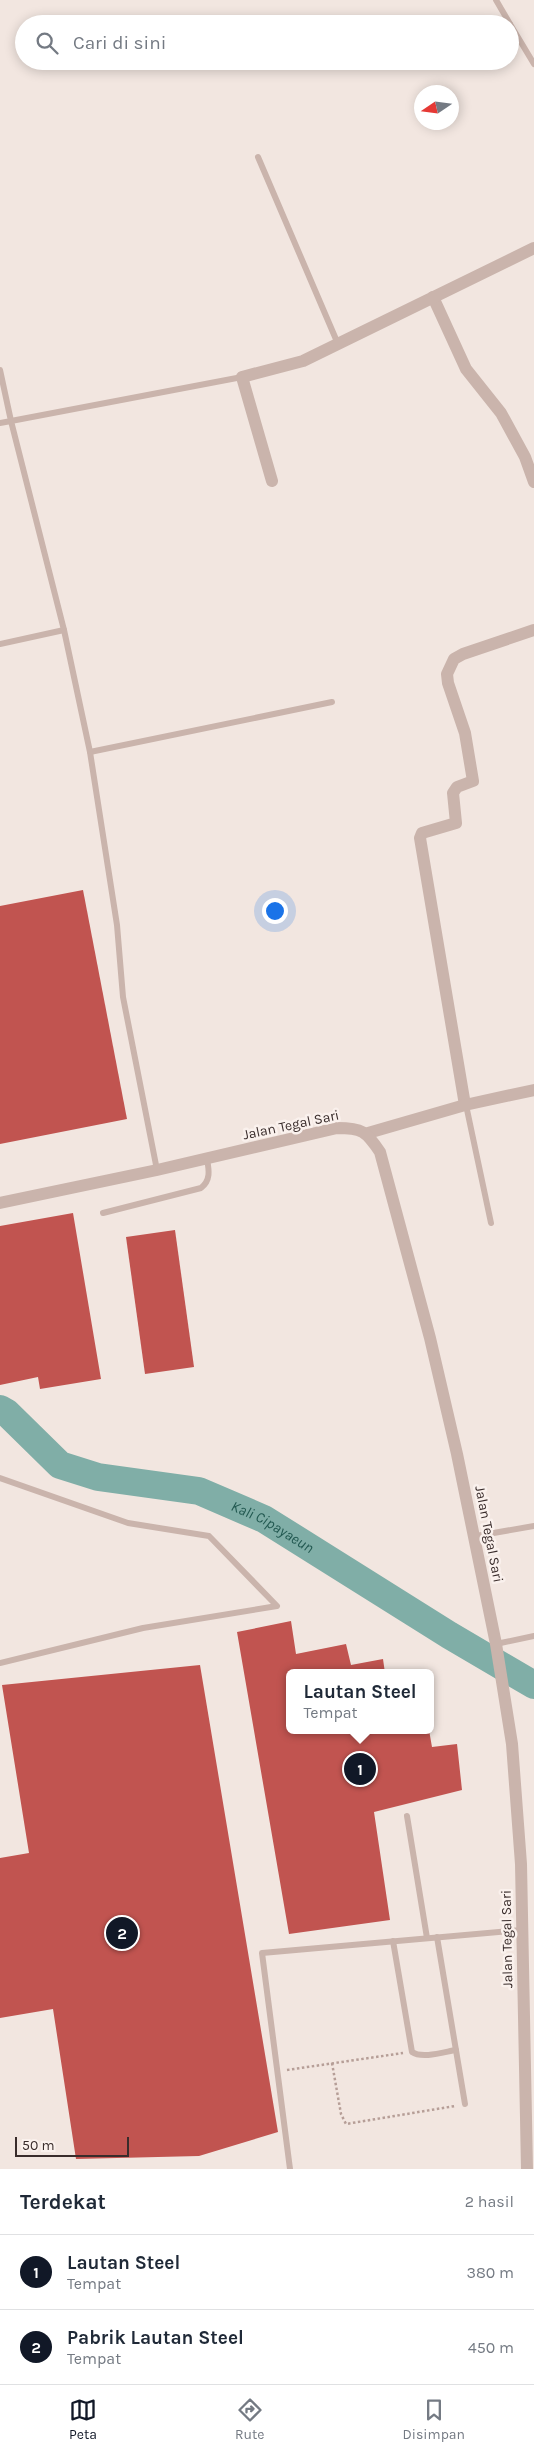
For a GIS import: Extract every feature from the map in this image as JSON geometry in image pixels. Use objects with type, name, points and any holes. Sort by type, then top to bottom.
[{"type":"street","points":[[272,481],[242,378],[303,361],[534,248]]},
{"type":"street","points":[[433,297],[466,369],[502,413],[525,457],[534,482]]},
{"type":"street","points":[[466,1105],[420,838],[422,833],[431,829],[456,823],[453,793],[457,787],[472,781],[465,733],[448,683],[449,666],[454,659],[463,654],[534,630]]},
{"type":"street","points":[[368,1133],[466,1105],[534,1090]]},
{"type":"street","name":"Jalan Tegal Sari","points":[[0,1203],[157,1170],[337,1128],[353,1128],[368,1133],[380,1152],[430,1338],[476,1536],[512,1744],[521,1864],[521,1930],[529,2088],[527,2169]]},
{"type":"lane","points":[[496,0],[505,15]]},
{"type":"lane","points":[[519,39],[534,64]]},
{"type":"lane","points":[[258,157],[338,345]]},
{"type":"lane","points":[[0,370],[11,421],[64,630],[90,752],[117,924],[123,997],[157,1170]]},
{"type":"lane","points":[[0,424],[242,378]]},
{"type":"lane","points":[[0,644],[64,630]]},
{"type":"lane","points":[[90,752],[332,702]]},
{"type":"lane","points":[[466,1105],[491,1223]]},
{"type":"lane","points":[[103,1213],[201,1188],[207,1183],[209,1173],[207,1158]]},
{"type":"lane","points":[[0,1478],[128,1523],[209,1536],[277,1606],[143,1628],[0,1663]]},
{"type":"lane","points":[[476,1536],[534,1526]]},
{"type":"lane","points":[[496,1644],[534,1636]]},
{"type":"lane","points":[[407,1816],[427,1938]]},
{"type":"lane","points":[[290,2169],[262,1953],[521,1930]]},
{"type":"lane","points":[[437,1937],[465,2104]]},
{"type":"lane","points":[[393,1941],[412,2052],[416,2055],[424,2055],[456,2050]]},
{"type":"path","points":[[278,2072],[412,2052]]},
{"type":"path","points":[[332,2063],[342,2120],[346,2124],[465,2104]]},
{"type":"building","points":[[83,890],[127,1119],[0,1144],[0,906]]},
{"type":"building","points":[[73,1213],[101,1379],[40,1389],[38,1377],[0,1385],[0,1226]]},
{"type":"building","points":[[175,1230],[194,1367],[145,1374],[126,1237]]},
{"type":"building","points":[[291,1621],[296,1654],[346,1644],[351,1665],[383,1659],[384,1669],[286,1669],[286,1734],[430,1734],[432,1747],[457,1744],[462,1790],[374,1812],[390,1920],[289,1934],[237,1632]]},
{"type":"building","points":[[200,1665],[278,2132],[199,2156],[76,2159],[53,2009],[0,2018],[0,1858],[29,1853],[2,1685]]},
{"type":"waterway","name":"Kali Cipayaeun","points":[[0,1409],[7,1413],[60,1465],[98,1477],[199,1491],[264,1519],[449,1635],[534,1685]]},
{"type":"place","name":"Lautan Steel","points":[[360,1769]]},
{"type":"place","name":"Pabrik Lautan Steel","points":[[122,1933]]}]
